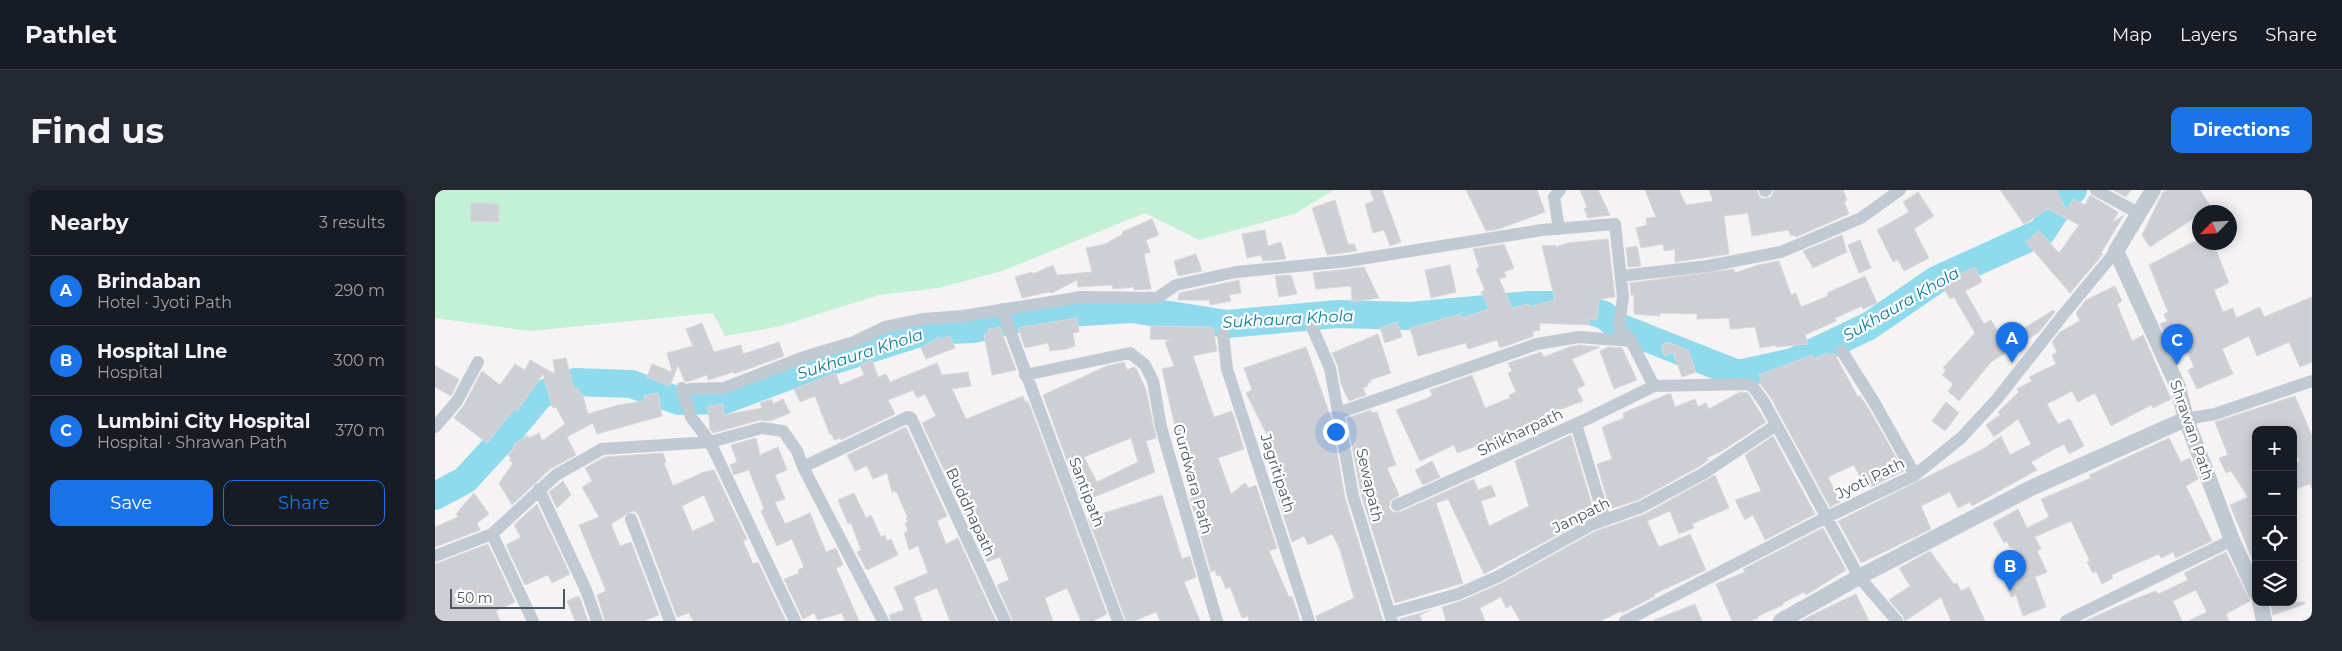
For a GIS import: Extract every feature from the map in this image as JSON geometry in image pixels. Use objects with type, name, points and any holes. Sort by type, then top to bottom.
[{"type":"street","points":[[1559,229],[1554,197],[1560,190]]},
{"type":"street","points":[[1621,276],[1708,266],[1781,252],[1861,218],[1900,190]]},
{"type":"street","points":[[2096,190],[2138,213]]},
{"type":"street","points":[[2116,251],[2153,190]]},
{"type":"street","points":[[795,621],[710,442],[691,417],[682,390],[724,388],[804,358],[854,342],[885,327],[924,320],[963,316],[1081,297],[1157,298],[1176,285],[1236,272],[1349,261],[1411,250],[1559,229],[1616,225],[1623,297],[1619,327],[1631,341],[1654,386],[1747,384],[1753,386],[1765,402],[1825,518],[1859,577],[1897,621]]},
{"type":"street","name":"Shrawan Path","points":[[2116,251],[2178,387],[2186,419],[2232,540],[2252,585]]},
{"type":"street","name":"Jyoti Path","points":[[1625,621],[1825,518],[1915,475],[1961,438],[1997,399],[2116,251]]},
{"type":"street","name":"Santipath","points":[[1002,309],[1118,621]]},
{"type":"street","name":"Sewapath","points":[[1313,327],[1330,368],[1353,496],[1391,617]]},
{"type":"street","name":"Jagritipath","points":[[1223,334],[1227,368],[1309,621]]},
{"type":"street","points":[[1338,412],[1537,344],[1579,336],[1631,341]]},
{"type":"street","points":[[1842,351],[1875,402],[1915,475]]},
{"type":"street","name":"Gurdwara Path","points":[[1025,375],[1130,353],[1145,365],[1153,381],[1161,427],[1217,621]]},
{"type":"street","points":[[435,427],[457,401],[478,362]]},
{"type":"street","points":[[1781,621],[1859,577],[2031,488],[2186,419],[2215,414],[2312,381]]},
{"type":"street","name":"Shikharpath","points":[[1397,505],[1577,424],[1654,386]]},
{"type":"street","name":"Buddhapath","points":[[803,467],[908,417],[912,420],[1005,621]]},
{"type":"street","points":[[1577,424],[1605,520]]},
{"type":"street","name":"Janpath","points":[[1391,617],[1458,594],[1499,576],[1593,524],[1641,507],[1704,473],[1776,425]]},
{"type":"street","points":[[435,556],[492,534],[555,475],[602,449],[710,442],[762,428],[783,432],[797,450],[803,467],[883,621]]},
{"type":"street","points":[[539,489],[587,590],[597,621]]},
{"type":"street","points":[[631,518],[670,621]]},
{"type":"street","points":[[492,534],[533,621]]},
{"type":"street","points":[[2066,621],[2232,540]]},
{"type":"street","points":[[2261,606],[2264,621]]},
{"type":"green space","points":[[435,190],[1334,190],[1294,214],[1199,240],[1145,213],[1002,271],[938,288],[879,295],[777,327],[725,336],[713,313],[530,331],[435,318]]},
{"type":"building","points":[[1370,190],[1382,190],[1401,242],[1390,246],[1384,230],[1373,233],[1365,204],[1374,201]]},
{"type":"building","points":[[1466,190],[1537,190],[1545,212],[1499,229],[1486,231]]},
{"type":"building","points":[[1580,190],[1598,190],[1610,215],[1588,218],[1584,209],[1587,207]]},
{"type":"building","points":[[1645,190],[1679,190],[1686,205],[1713,201],[1709,190],[1757,190],[1759,196],[1763,199],[1771,197],[1774,190],[1843,190],[1847,200],[1844,202],[1849,214],[1796,237],[1795,235],[1791,236],[1788,230],[1752,236],[1748,213],[1724,216],[1729,254],[1675,262],[1675,249],[1664,251],[1663,244],[1641,248],[1636,228],[1647,225],[1646,218],[1656,217]]},
{"type":"building","points":[[2000,190],[2056,190],[2067,211],[2073,199],[2085,205],[2090,195],[2118,212],[2113,222],[2124,215],[2101,253],[2103,254],[2070,293],[2026,242],[2039,231],[2059,253],[2079,225],[2048,209],[2024,224]]},
{"type":"building","points":[[2113,190],[2131,190],[2126,197]]},
{"type":"building","points":[[2167,190],[2200,190],[2210,205],[2192,205],[2192,219],[2150,247],[2142,235],[2163,192]]},
{"type":"building","points":[[1918,192],[1934,216],[1914,229],[1929,258],[1904,271],[1898,260],[1893,262],[1877,230],[1909,212],[1903,202]]},
{"type":"building","points":[[1335,200],[1348,244],[1354,244],[1357,251],[1327,255],[1312,208]]},
{"type":"building","points":[[471,203],[499,204],[499,222],[470,221]]},
{"type":"building","points":[[1152,219],[1159,235],[1146,240],[1150,252],[1144,254],[1151,289],[1134,290],[1134,287],[1113,289],[1112,285],[1078,287],[1077,280],[1052,293],[1022,298],[1015,277],[1032,272],[1033,274],[1053,265],[1057,275],[1092,272],[1086,248],[1105,244],[1123,234],[1122,232]]},
{"type":"building","points":[[1265,230],[1268,246],[1281,242],[1286,259],[1263,261],[1261,255],[1247,258],[1242,234]]},
{"type":"building","points":[[1842,235],[1847,252],[1813,268],[1803,251]]},
{"type":"building","points":[[1608,239],[1615,297],[1599,299],[1597,320],[1588,319],[1590,325],[1539,323],[1540,330],[1532,332],[1534,336],[1500,348],[1497,340],[1468,349],[1466,343],[1418,356],[1410,328],[1461,314],[1462,318],[1489,309],[1481,292],[1485,290],[1476,269],[1479,267],[1473,249],[1504,244],[1514,268],[1504,272],[1506,277],[1499,279],[1512,308],[1529,304],[1530,307],[1555,300],[1542,246],[1555,245],[1556,247],[1567,243]]},
{"type":"building","points":[[1860,240],[1871,268],[1859,273],[1848,245]]},
{"type":"building","points":[[2192,243],[2192,250],[2216,250],[2229,283],[2214,290],[2223,312],[2233,308],[2236,318],[2260,307],[2264,317],[2312,297],[2312,362],[2300,367],[2289,342],[2257,356],[2249,336],[2222,349],[2233,374],[2197,389],[2188,370],[2194,367],[2183,342],[2171,348],[2160,324],[2167,321],[2164,314],[2168,312],[2149,265]]},
{"type":"building","points":[[1637,246],[1641,266],[1628,267],[1626,248]]},
{"type":"building","points":[[1196,254],[1202,271],[1178,276],[1174,261]]},
{"type":"building","points":[[1779,261],[1791,295],[1796,293],[1801,307],[1828,296],[1827,293],[1865,276],[1877,303],[1863,309],[1862,306],[1835,318],[1836,321],[1805,335],[1808,344],[1776,347],[1776,345],[1760,348],[1755,327],[1730,329],[1729,318],[1697,319],[1697,314],[1660,313],[1660,316],[1634,314],[1634,295],[1631,295],[1630,283],[1734,269],[1735,273],[1758,265]]},
{"type":"building","points":[[1450,265],[1456,292],[1431,298],[1425,270]]},
{"type":"building","points":[[1364,267],[1379,298],[1352,302],[1351,286],[1316,289],[1313,273]]},
{"type":"building","points":[[1975,267],[1982,282],[1965,291],[1984,324],[1991,320],[2001,337],[2010,331],[2012,336],[2053,310],[2055,312],[2039,332],[1991,362],[1959,401],[1948,391],[1953,384],[1942,375],[1946,370],[1943,368],[1975,333],[1954,297],[1950,299],[1941,283]]},
{"type":"building","points":[[1291,275],[1297,294],[1279,297],[1275,276]]},
{"type":"building","points":[[1239,280],[1241,293],[1229,295],[1231,301],[1210,305],[1209,300],[1178,300],[1179,293]]},
{"type":"building","points":[[2115,286],[2122,301],[2117,304],[2132,341],[2143,335],[2171,399],[2153,408],[2151,405],[2111,426],[2095,393],[2078,402],[2072,391],[2047,404],[2058,424],[2070,419],[2084,446],[2069,454],[2064,444],[2031,462],[2037,470],[1972,506],[1970,502],[1958,508],[1950,492],[1921,506],[1931,529],[1861,563],[1838,521],[1983,449],[2001,436],[2010,455],[2031,444],[2018,419],[1994,437],[1986,425],[2000,415],[1998,412],[2019,392],[2017,389],[2032,381],[2029,377],[2056,364],[2052,355],[2057,352],[2052,342],[2060,332],[2080,321],[2076,313],[2086,300]]},
{"type":"building","points":[[1077,318],[1079,332],[1073,333],[1075,346],[1050,351],[1048,343],[1025,348],[1018,328]]},
{"type":"building","points":[[1397,322],[1402,337],[1385,343],[1380,328]]},
{"type":"building","points":[[702,323],[714,352],[741,345],[743,354],[779,342],[784,356],[734,374],[734,372],[708,380],[707,375],[687,382],[684,380],[678,365],[670,386],[647,377],[652,364],[672,372],[667,353],[693,346],[686,329]]},
{"type":"building","points":[[1151,326],[1213,327],[1217,351],[1193,356],[1214,417],[1232,411],[1244,449],[1218,458],[1231,494],[1245,483],[1249,488],[1256,485],[1277,548],[1269,551],[1289,597],[1292,596],[1300,621],[1249,621],[1248,616],[1242,618],[1230,587],[1226,589],[1220,575],[1217,576],[1215,570],[1211,572],[1188,491],[1190,490],[1184,466],[1190,465],[1180,440],[1178,440],[1162,369],[1174,366],[1165,342],[1171,340],[1150,339]]},
{"type":"building","points":[[1000,327],[1016,370],[992,375],[984,335],[989,333],[988,329]]},
{"type":"building","points":[[1378,334],[1391,373],[1370,380],[1371,382],[1367,383],[1368,386],[1363,388],[1366,395],[1349,401],[1341,384],[1338,366],[1332,353]]},
{"type":"building","points":[[950,336],[955,348],[926,359],[921,348],[939,337],[940,340]]},
{"type":"building","points":[[1668,342],[1688,350],[1696,372],[1682,377],[1673,352],[1665,356],[1662,350],[1662,345]]},
{"type":"building","points":[[1579,345],[1600,347],[1572,359],[1585,385],[1577,389],[1583,401],[1542,416],[1546,428],[1510,445],[1509,442],[1492,452],[1489,446],[1481,450],[1479,445],[1457,453],[1454,445],[1420,461],[1396,410],[1428,398],[1432,395],[1430,390],[1472,375],[1485,408],[1510,398],[1509,395],[1516,392],[1508,373],[1512,371],[1508,363],[1541,352],[1544,357]]},
{"type":"building","points":[[1306,347],[1331,418],[1345,498],[1383,621],[1317,621],[1316,616],[1354,598],[1339,547],[1332,534],[1308,545],[1304,536],[1292,542],[1274,486],[1285,481],[1274,456],[1277,455],[1246,393],[1252,390],[1244,368]]},
{"type":"building","points":[[1608,347],[1622,348],[1637,380],[1614,389],[1600,351]]},
{"type":"building","points":[[1827,353],[1828,356],[1834,353],[1858,397],[1860,396],[1867,406],[1904,471],[1871,487],[1866,474],[1860,477],[1854,465],[1828,477],[1840,502],[1830,507],[1771,398],[1759,382],[1762,381],[1759,375],[1812,355],[1814,359]]},
{"type":"building","points":[[566,358],[574,390],[578,388],[579,394],[582,393],[588,414],[618,405],[645,401],[644,396],[658,393],[662,416],[597,434],[593,423],[567,437],[576,455],[550,469],[512,505],[499,483],[513,463],[509,460],[511,458],[508,455],[516,446],[513,445],[528,435],[529,438],[539,433],[542,441],[565,424],[556,407],[553,408],[543,374],[517,411],[514,409],[487,443],[454,418],[464,405],[482,371],[500,385],[515,364],[525,370],[530,360],[555,374],[553,360]]},
{"type":"building","points":[[872,360],[878,377],[886,374],[890,382],[937,363],[942,375],[968,372],[971,386],[952,389],[966,419],[1023,396],[1025,402],[1028,401],[1107,614],[1093,621],[1081,621],[1067,588],[1045,598],[1053,621],[1013,621],[997,585],[1009,580],[1000,557],[987,562],[922,423],[936,416],[925,394],[917,398],[913,390],[888,400],[895,414],[841,440],[840,438],[834,440],[832,434],[830,435],[815,396],[800,402],[794,389],[836,373],[840,385],[864,375],[860,365]]},
{"type":"building","points":[[1124,362],[1127,370],[1136,368],[1146,390],[1156,438],[1146,441],[1155,472],[1082,502],[1043,395],[1107,366]],"holes":[[[1131,438],[1138,462],[1097,482],[1084,457]]]},
{"type":"building","points":[[435,366],[459,379],[451,396],[435,387]]},
{"type":"building","points":[[1740,392],[1748,393],[1766,422],[1722,451],[1707,458],[1708,460],[1700,466],[1638,500],[1610,509],[1597,464],[1612,459],[1602,427],[1624,418],[1623,413],[1668,394],[1671,394],[1675,407],[1695,399],[1698,407],[1706,403],[1709,409]]},
{"type":"building","points":[[2295,396],[2312,436],[2312,488],[2310,484],[2297,489],[2297,462],[2300,461],[2297,455],[2297,426],[2252,426],[2252,558],[2230,505],[2248,497],[2231,471],[2226,473],[2219,458],[2228,455],[2215,422]]},
{"type":"building","points":[[772,399],[773,404],[783,399],[790,413],[770,421],[760,420],[713,433],[710,429],[708,406],[723,404],[724,415],[762,408],[760,403]]},
{"type":"building","points":[[1946,402],[1959,413],[1945,431],[1932,421]]},
{"type":"building","points":[[1371,410],[1372,413],[1377,412],[1396,465],[1387,468],[1399,495],[1390,501],[1389,508],[1393,512],[1400,512],[1474,479],[1478,490],[1491,485],[1496,496],[1481,501],[1489,526],[1529,506],[1515,461],[1571,435],[1595,515],[1484,574],[1448,499],[1436,503],[1463,583],[1395,603],[1361,494],[1347,418]]},
{"type":"building","points":[[906,427],[947,516],[937,521],[946,544],[958,538],[996,621],[950,621],[937,588],[914,597],[922,621],[891,621],[889,615],[904,610],[894,587],[928,573],[918,546],[909,550],[904,533],[908,531],[905,523],[908,522],[906,519],[908,518],[896,491],[892,492],[887,473],[873,479],[867,466],[855,471],[847,455]]},
{"type":"building","points":[[1773,436],[1815,514],[1765,540],[1753,515],[1745,520],[1735,500],[1761,491],[1745,455]]},
{"type":"building","points":[[756,438],[760,455],[778,447],[787,470],[775,475],[785,499],[775,502],[785,524],[810,513],[826,552],[836,548],[843,565],[836,568],[859,621],[845,621],[842,613],[818,620],[814,613],[803,619],[784,579],[799,573],[798,570],[804,567],[792,539],[777,546],[761,511],[764,509],[749,470],[734,475],[730,465],[737,462],[731,445]]},
{"type":"building","points":[[2169,438],[2181,462],[2190,458],[2198,479],[2186,486],[2212,541],[2176,558],[2173,552],[2161,558],[2159,554],[2111,575],[2113,578],[2102,584],[2096,571],[2093,573],[2087,562],[2090,561],[2071,521],[2035,537],[2041,549],[2037,551],[2047,572],[2035,577],[2046,607],[2023,616],[2016,595],[2011,597],[2005,581],[2023,574],[2020,567],[2022,566],[2013,547],[2010,548],[2007,541],[2004,543],[1993,523],[2018,509],[2027,528],[2049,517],[2041,499],[2091,478],[2089,475]]},
{"type":"building","points":[[663,453],[666,462],[664,463],[673,486],[704,472],[714,470],[747,539],[743,541],[753,564],[758,562],[786,621],[693,621],[689,613],[677,617],[639,516],[635,511],[632,511],[611,524],[620,546],[631,542],[659,615],[644,621],[605,621],[597,595],[606,591],[579,525],[599,517],[582,487],[592,481],[585,468],[605,457]],"holes":[[[704,495],[715,521],[692,531],[682,506]]]},
{"type":"building","points":[[1432,461],[1440,477],[1423,485],[1415,470]]},
{"type":"building","points":[[1715,475],[1729,508],[1692,524],[1694,528],[1679,534],[1670,511],[1647,521],[1659,547],[1690,534],[1706,570],[1654,594],[1655,596],[1622,613],[1622,611],[1600,621],[1520,621],[1511,605],[1506,608],[1501,597],[1480,608],[1485,621],[1446,621],[1442,607],[1502,583],[1596,531],[1645,514]]},
{"type":"building","points":[[563,481],[571,495],[557,508],[549,492]]},
{"type":"building","points":[[474,493],[489,514],[477,523],[480,530],[435,547],[435,527],[458,517],[456,514]]},
{"type":"building","points":[[854,493],[866,518],[871,515],[881,537],[885,535],[887,541],[891,539],[898,555],[867,570],[857,552],[861,550],[851,523],[848,524],[838,500]]},
{"type":"building","points":[[1162,495],[1182,559],[1190,556],[1196,577],[1184,582],[1200,621],[1160,621],[1156,612],[1134,621],[1126,621],[1088,518]]},
{"type":"building","points":[[537,504],[570,574],[552,583],[548,575],[525,585],[506,545],[521,537],[514,525]]},
{"type":"building","points":[[1823,528],[1846,570],[1806,595],[1804,592],[1783,603],[1783,605],[1758,616],[1758,618],[1750,621],[1732,621],[1716,584],[1745,572],[1743,569]]},
{"type":"building","points":[[488,544],[515,602],[496,611],[500,621],[435,621],[435,564]]},
{"type":"building","points":[[1930,551],[1954,584],[1957,583],[1961,591],[1969,587],[1985,621],[1951,621],[1941,597],[1905,621],[1889,600],[1910,586],[1899,568]]},
{"type":"building","points":[[2226,552],[2250,601],[2226,614],[2229,621],[2188,621],[2207,612],[2196,590],[2173,601],[2182,621],[2085,621],[2132,600],[2156,591],[2158,594],[2188,580],[2184,573]]},
{"type":"building","points":[[1856,594],[1869,621],[1801,621],[1812,615]]},
{"type":"building","points":[[579,596],[588,621],[575,621],[567,601]]},
{"type":"building","points":[[2297,602],[2305,602],[2305,604],[2273,615],[2271,606],[2297,606]]},
{"type":"building","points":[[1695,604],[1702,621],[1654,620]]},
{"type":"building","points":[[1431,610],[1420,615],[1422,621],[1400,621],[1400,619]]},
{"type":"waterway","name":"Sukhaura Khola","points":[[435,496],[465,480],[540,395],[575,382],[631,384],[679,401],[725,400],[813,367],[926,331],[973,329],[1034,315],[1132,309],[1227,324],[1337,314],[1410,316],[1528,305],[1571,305],[1604,315],[1619,327],[1738,374],[1793,362],[1869,326],[1936,280],[2042,232],[2064,198],[2073,190]]},
{"type":"place","name":"Brindaban","points":[[2012,363]]},
{"type":"place","name":"Lumbini City Hospital","points":[[2177,365]]},
{"type":"place","name":"Hospital LIne","points":[[2010,591]]}]
